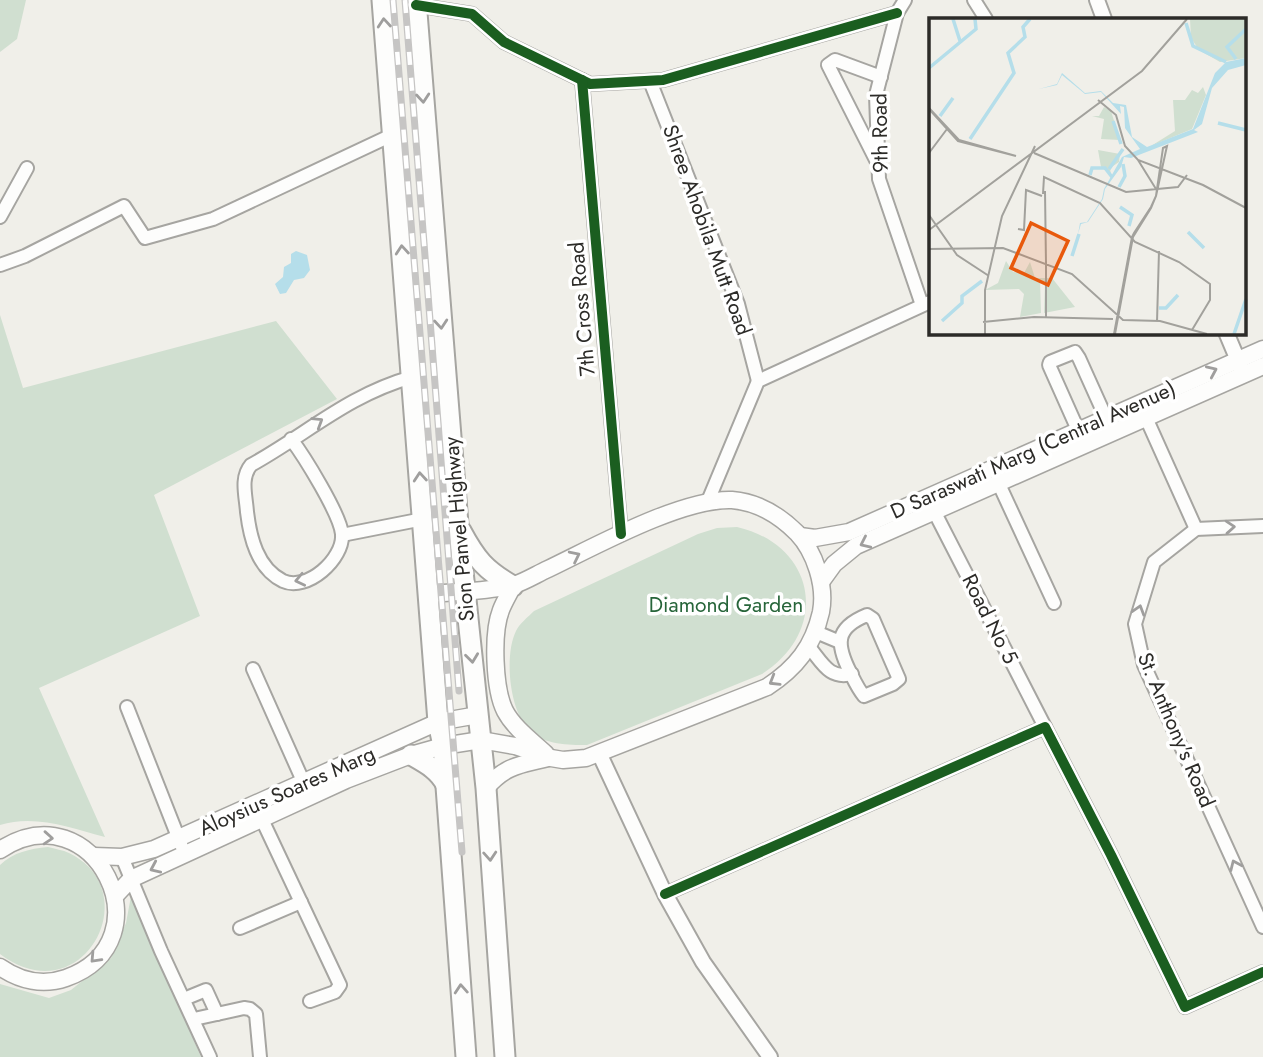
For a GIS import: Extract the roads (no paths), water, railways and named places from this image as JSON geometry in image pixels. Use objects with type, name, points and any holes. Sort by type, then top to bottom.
[{"type":"highway","name":"Sion Panvel Highway","points":[[382,0],[466,1057]]},
{"type":"highway","name":"Sion Panvel Highway","points":[[416,3],[457,524],[486,788],[505,1057]]},
{"type":"highway","points":[[457,524],[476,557],[492,574],[513,586]]},
{"type":"highway","points":[[411,755],[429,765],[446,786]]},
{"type":"main road","name":"D Saraswati Marg (Central Avenue)","points":[[821,582],[844,554],[1142,411],[1241,367],[1263,349]]},
{"type":"main road","name":"D Saraswati Marg (Central Avenue)","points":[[1241,367],[1263,366]]},
{"type":"main road","name":"D Saraswati Marg (Central Avenue)","points":[[800,536],[815,538],[849,532],[1106,418],[1142,411]]},
{"type":"main road","points":[[429,594],[513,586],[621,534],[708,501],[733,500],[758,506],[781,518],[800,536],[813,557],[821,582],[822,607],[813,639],[787,673],[766,687],[600,755],[586,758],[551,758],[509,768],[499,773],[486,788]]},
{"type":"main road","points":[[513,586],[500,612],[496,644],[498,684],[505,711],[522,733],[551,758]]},
{"type":"main road","name":"Aloysius Soares Marg","points":[[306,790],[354,759],[438,722],[478,715]]},
{"type":"main road","name":"Aloysius Soares Marg","points":[[115,896],[131,879],[182,847],[306,790],[360,775],[411,755],[481,740],[515,746],[551,758]]},
{"type":"main road","points":[[384,747],[389,763]]},
{"type":"main road","points":[[354,759],[360,775]]},
{"type":"main road","points":[[0,850],[24,838],[49,836],[73,842],[94,856],[107,875],[115,896],[116,919],[109,941],[96,960],[78,974],[57,981],[34,982],[12,975],[0,967]]},
{"type":"main road","name":"Aloysius Soares Marg","points":[[94,856],[122,857],[154,849],[182,847]]},
{"type":"street","name":"9th Road","points":[[905,0],[897,13],[876,95],[879,179],[926,304]]},
{"type":"street","points":[[974,0],[985,18]]},
{"type":"street","points":[[1097,0],[1104,18]]},
{"type":"street","points":[[416,3],[472,14],[504,42],[590,84],[663,80],[897,13]]},
{"type":"street","points":[[879,166],[828,65],[835,60],[881,77]]},
{"type":"street","name":"7th Cross Road","points":[[582,80],[621,534]]},
{"type":"street","name":"Shree Ahobila Mutt Road","points":[[650,81],[738,304],[758,381]]},
{"type":"street","points":[[0,265],[25,256],[124,206],[145,239],[213,219],[393,135]]},
{"type":"street","points":[[0,217],[27,168]]},
{"type":"street","points":[[708,501],[758,381],[926,304]]},
{"type":"street","points":[[1227,334],[1241,367]]},
{"type":"street","points":[[1078,430],[1049,365],[1069,353],[1075,352],[1079,358],[1106,418]]},
{"type":"street","points":[[291,439],[303,454],[332,509],[342,535],[335,560],[321,573],[295,583],[284,581],[272,573],[257,553],[249,530],[245,471],[251,465],[291,439],[348,402],[412,377]]},
{"type":"street","points":[[1142,411],[1196,529],[1263,526]]},
{"type":"street","points":[[998,482],[1054,603]]},
{"type":"street","name":"Road No 5","points":[[934,511],[1111,855],[1185,1007],[1263,972]]},
{"type":"street","points":[[342,535],[424,519]]},
{"type":"street","name":"St. Anthony's Road","points":[[1196,529],[1154,562],[1135,624],[1144,665],[1263,927]]},
{"type":"street","points":[[870,616],[899,679],[864,695],[852,674],[840,653],[840,642],[848,626],[870,616]]},
{"type":"street","points":[[813,639],[840,642]]},
{"type":"street","points":[[813,639],[831,673],[839,677],[852,674]]},
{"type":"street","points":[[253,669],[306,790]]},
{"type":"street","points":[[127,707],[182,847]]},
{"type":"street","points":[[665,894],[1045,727]]},
{"type":"street","points":[[600,755],[665,894],[703,962],[770,1057]]},
{"type":"street","points":[[258,811],[340,985],[335,992],[310,1000]]},
{"type":"street","points":[[122,857],[210,1057]]},
{"type":"street","points":[[240,928],[301,902]]},
{"type":"street","points":[[184,999],[206,990],[217,1014]]},
{"type":"street","points":[[194,1019],[244,1008],[254,1012],[260,1057]]},
{"type":"water","points":[[296,251],[307,255],[310,270],[304,278],[294,280],[286,293],[280,294],[275,284],[283,277],[284,267],[291,263],[291,254]]},
{"type":"railway","points":[[393,0],[462,852]]},
{"type":"railway","points":[[405,0],[459,691]]},
{"type":"park label","name":"Diamond Garden","points":[[726,605]]}]
